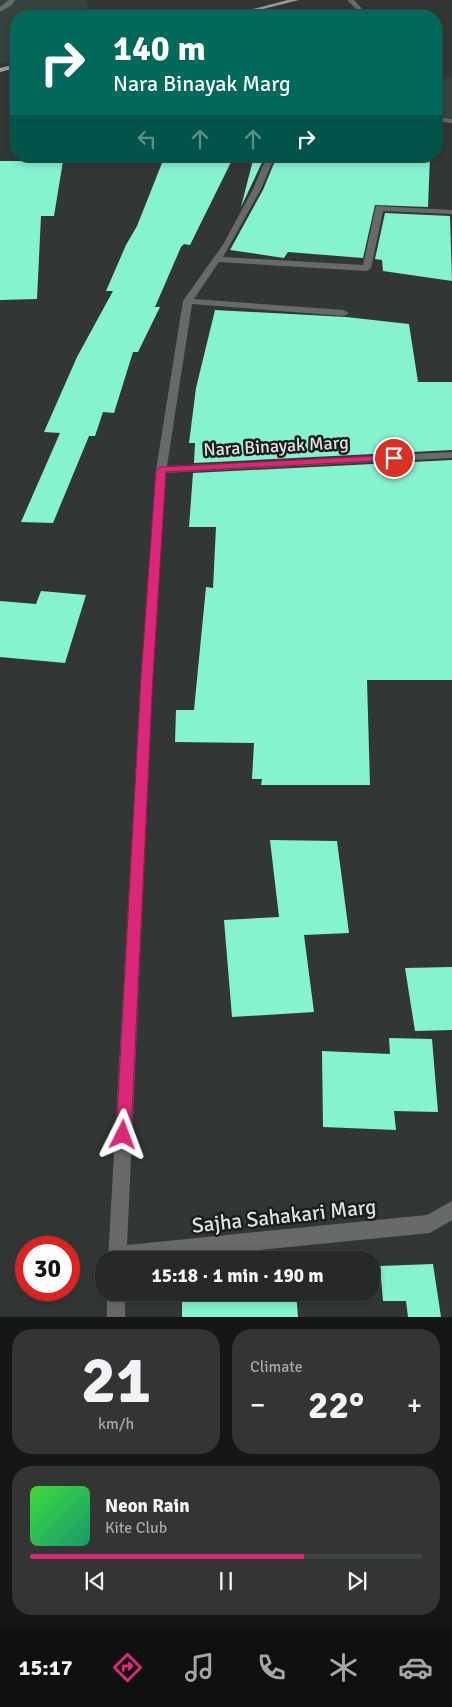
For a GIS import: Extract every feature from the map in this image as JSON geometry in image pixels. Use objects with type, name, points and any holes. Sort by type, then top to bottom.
[{"type":"main road","points":[[254,10],[296,0]]},
{"type":"street","points":[[0,10],[10,4],[12,0]]},
{"type":"street","points":[[117,1251],[147,676],[161,470],[188,301],[218,260],[258,189],[269,162]]},
{"type":"street","points":[[218,260],[367,268],[379,208],[452,212]]},
{"type":"street","points":[[188,301],[344,313]]},
{"type":"street","name":"Nara Binayak Marg","points":[[161,470],[452,455]]},
{"type":"street","name":"Sajha Sahakari Marg","points":[[181,1251],[430,1224],[452,1210]]},
{"type":"street","points":[[116,1301],[116,1317]]},
{"type":"shaded area","points":[[0,0],[85,0],[89,10],[10,10],[10,62],[0,64]]},
{"type":"shaded area","points":[[442,76],[452,77],[452,119],[442,118]]},
{"type":"building","points":[[0,161],[63,162],[54,216],[41,216],[37,299],[0,300]]},
{"type":"building","points":[[231,162],[190,245],[184,244],[181,247],[155,307],[160,307],[138,352],[133,352],[114,413],[103,412],[95,436],[89,436],[53,523],[21,522],[60,433],[44,432],[77,357],[113,291],[106,291],[126,245],[137,226],[162,163]]},
{"type":"building","points":[[252,162],[262,162],[241,207]]},
{"type":"building","points":[[275,162],[430,162],[428,207],[375,205],[363,258],[288,252],[284,258],[230,250],[263,190]]},
{"type":"building","points":[[385,213],[450,216],[452,281],[383,271],[382,260],[375,259]]},
{"type":"building","points":[[215,310],[346,317],[409,324],[418,382],[452,382],[452,450],[194,463],[195,443],[189,443],[196,388]]},
{"type":"building","points":[[452,460],[452,680],[367,680],[370,785],[261,785],[262,779],[252,779],[254,743],[175,742],[176,710],[194,710],[206,587],[213,588],[216,527],[189,527],[193,473]]},
{"type":"building","points":[[41,591],[86,595],[65,663],[0,657],[0,601],[36,604]]},
{"type":"building","points":[[270,840],[337,841],[349,933],[304,935],[314,1012],[232,1017],[224,920],[279,917]]},
{"type":"building","points":[[452,967],[452,1030],[415,1031],[405,968]]},
{"type":"building","points":[[389,1038],[432,1039],[438,1112],[394,1111],[396,1130],[323,1127],[322,1051],[390,1054]]},
{"type":"building","points":[[433,1264],[441,1317],[408,1317],[406,1301],[383,1301],[380,1266]]},
{"type":"building","points":[[182,1301],[297,1301],[298,1317],[182,1317]]},
{"type":"route","points":[[123,1135],[147,676],[161,470],[394,458]]}]
